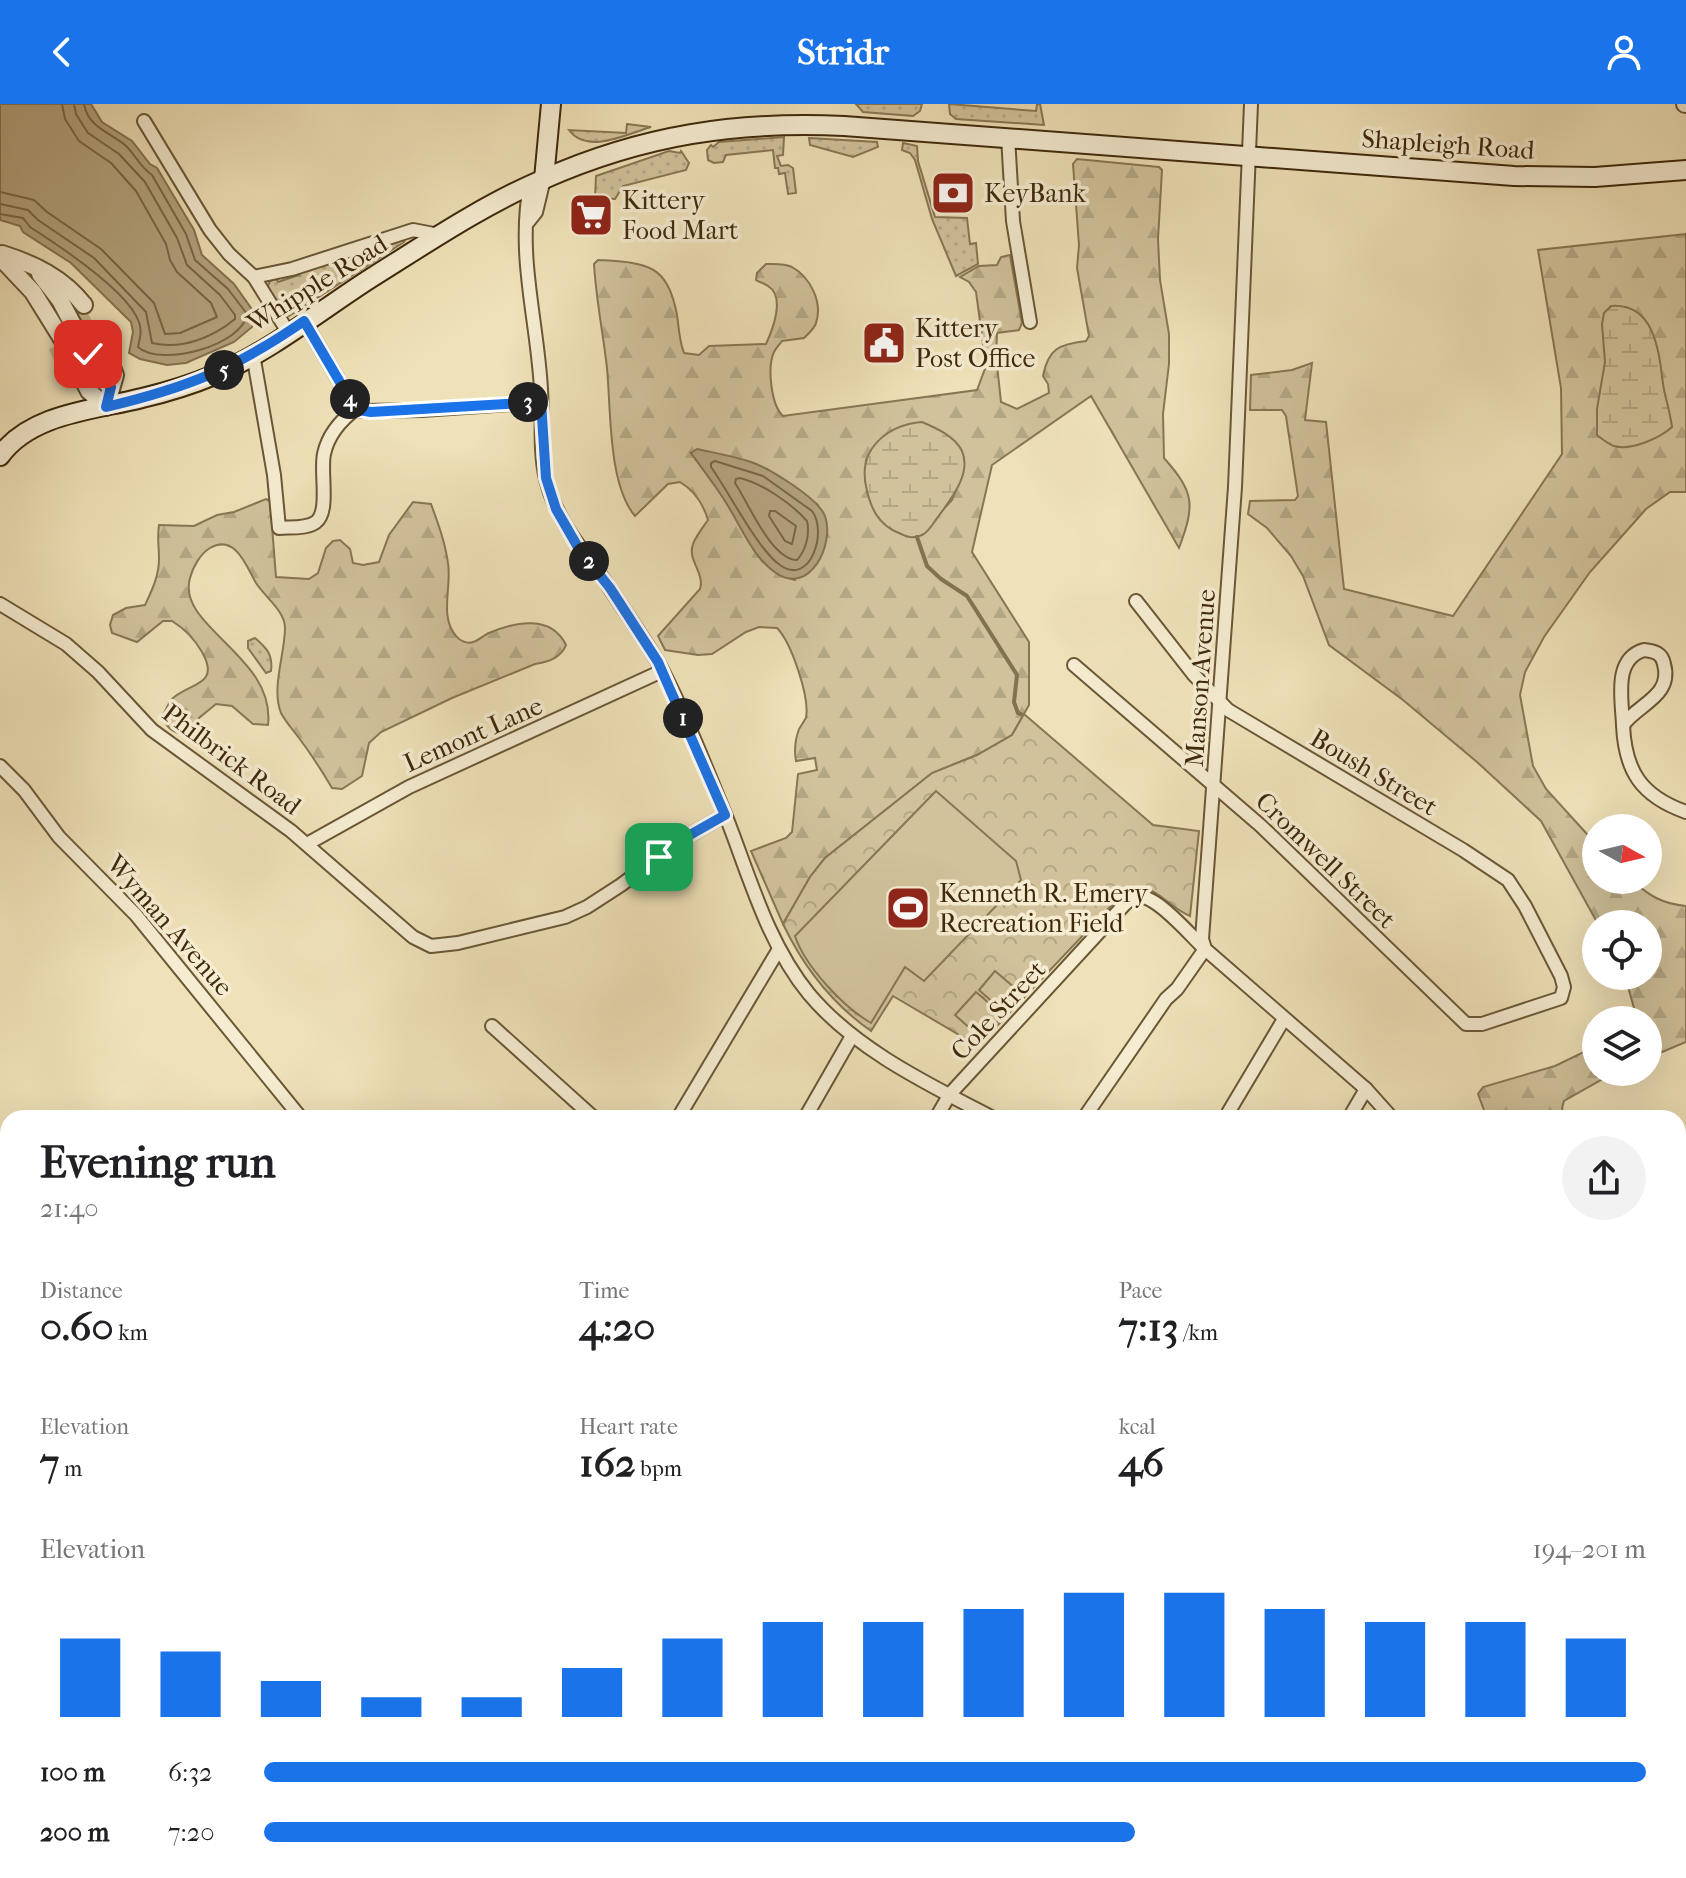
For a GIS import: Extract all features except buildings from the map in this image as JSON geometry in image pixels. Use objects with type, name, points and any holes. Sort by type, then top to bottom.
[{"type":"main road","points":[[537,182],[549,138],[550,113]]},
{"type":"main road","name":"Shapleigh Road","points":[[537,182],[593,160],[667,138],[754,124],[844,126],[1008,137],[1514,176],[1595,177],[1686,170]]},
{"type":"main road","name":"Whipple Road","points":[[0,456],[16,438],[39,425],[192,383],[253,354],[439,235],[537,182]]},
{"type":"street","name":"Manson Avenue","points":[[1205,949],[1201,925],[1215,787],[1235,487],[1251,104]]},
{"type":"street","points":[[144,121],[220,243],[254,277],[296,327],[357,408],[371,412],[541,402]]},
{"type":"street","points":[[1008,137],[1013,221],[1030,322]]},
{"type":"street","points":[[537,182],[536,212],[528,222],[526,279],[538,356],[546,478],[556,509],[573,540],[610,588],[662,671],[779,949],[807,992],[852,1036],[979,1110]]},
{"type":"street","name":"Whipple Road","points":[[254,277],[292,269],[413,230],[439,235]]},
{"type":"street","points":[[0,255],[33,292],[66,341],[60,300],[34,266]]},
{"type":"street","points":[[0,255],[34,266],[66,285],[80,307]]},
{"type":"street","points":[[253,354],[274,475],[279,528],[311,525],[320,519],[327,444],[342,421],[357,408]]},
{"type":"street","points":[[86,357],[111,387],[106,407],[89,391],[86,357]]},
{"type":"street","name":"Boush Street","points":[[1136,601],[1219,703],[1508,880],[1561,976],[1563,995]]},
{"type":"street","name":"Philbrick Road","points":[[0,604],[66,644],[98,672],[152,730],[307,844],[413,937],[425,944],[439,946],[554,921],[576,912],[649,867],[681,840],[725,815]]},
{"type":"street","points":[[1623,725],[1635,710],[1655,698],[1663,687],[1665,664],[1657,653],[1644,650],[1626,662],[1621,681],[1623,725],[1625,754],[1633,773],[1656,798],[1686,812]]},
{"type":"street","name":"Cromwell Street","points":[[1074,665],[1261,826],[1466,1024],[1477,1025],[1554,1002],[1563,995]]},
{"type":"street","name":"Lemont Lane","points":[[307,844],[409,787],[662,671]]},
{"type":"street","name":"Wyman Avenue","points":[[0,766],[24,790],[59,837],[131,909],[294,1110]]},
{"type":"street","name":"Cole Street","points":[[941,1110],[950,1094],[1131,899],[1149,899],[1205,949]]},
{"type":"street","points":[[683,1110],[779,949]]},
{"type":"street","points":[[1090,1110],[1166,999],[1177,989],[1205,949],[1366,1089],[1385,1110]]},
{"type":"street","points":[[1230,1110],[1284,1019]]},
{"type":"street","points":[[492,1026],[585,1110]]},
{"type":"street","points":[[810,1110],[852,1036]]},
{"type":"street","points":[[1354,1110],[1366,1089]]},
{"type":"green space","points":[[856,104],[922,104],[920,111],[913,116],[863,112]]},
{"type":"green space","points":[[949,104],[1036,111],[1037,104],[1040,104],[1044,125],[956,119],[950,114]]},
{"type":"green space","points":[[627,124],[651,127],[597,142],[586,141],[569,130],[626,133]]},
{"type":"green space","points":[[784,137],[783,155],[777,156],[781,166],[793,168],[796,193],[788,194],[785,173],[779,174],[778,168],[775,168],[773,150],[726,155],[723,162],[708,160],[707,150],[719,142]]},
{"type":"green space","points":[[809,138],[877,142],[878,147],[853,157],[810,145]]},
{"type":"green space","points":[[903,143],[917,146],[918,161],[935,217],[967,218],[970,244],[976,243],[978,264],[956,276],[932,219],[915,160],[910,153],[902,150]]},
{"type":"green space","points":[[669,151],[681,151],[689,163],[686,170],[623,186],[615,199],[595,198],[596,176]]},
{"type":"green space","points":[[1077,159],[1159,167],[1162,170],[1158,239],[1160,280],[1169,334],[1163,414],[1164,458],[1182,481],[1189,500],[1188,521],[1179,548],[1091,396],[992,465],[972,552],[1029,642],[1029,705],[1012,735],[977,755],[932,773],[825,858],[810,877],[783,924],[751,851],[786,838],[792,832],[798,774],[817,770],[815,758],[796,761],[797,737],[806,718],[805,697],[798,670],[777,628],[759,627],[746,632],[712,654],[665,650],[658,636],[700,589],[700,577],[692,550],[708,520],[698,498],[680,482],[668,484],[635,516],[626,502],[612,446],[607,368],[594,264],[598,260],[629,262],[660,275],[673,298],[684,353],[699,355],[709,346],[766,344],[776,314],[776,298],[768,286],[756,280],[757,273],[766,264],[786,265],[798,271],[813,291],[818,315],[814,327],[804,338],[782,341],[774,352],[771,386],[783,416],[977,390],[986,366],[976,292],[969,282],[960,277],[979,266],[997,265],[1001,257],[1010,255],[1022,323],[1019,330],[997,333],[996,355],[1001,402],[1017,409],[1049,393],[1043,376],[1052,354],[1062,346],[1086,341],[1089,336],[1077,268],[1079,245],[1073,164]],"holes":[[[691,453],[767,469],[818,505],[795,580],[779,575],[762,561],[723,497]],[[866,460],[963,473],[952,500],[939,514],[868,495]]]},
{"type":"green space","points":[[1686,234],[1686,492],[1670,492],[1646,509],[1590,572],[1544,637],[1525,672],[1520,695],[1533,766],[1546,789],[1582,829],[1582,894],[1650,894],[1686,906],[1686,1042],[1662,1052],[1662,1006],[1633,1006],[1629,990],[1662,990],[1662,910],[1590,910],[1541,821],[1403,700],[1329,645],[1303,576],[1291,556],[1267,528],[1248,514],[1250,501],[1295,500],[1298,496],[1286,416],[1282,410],[1250,410],[1251,375],[1292,370],[1312,363],[1305,420],[1326,422],[1344,589],[1453,616],[1562,454],[1561,388],[1538,250]]},
{"type":"green space","points":[[399,240],[404,242],[289,316],[282,311],[267,288],[270,281],[276,278],[278,282],[299,275],[299,272]]},
{"type":"green space","points":[[1611,306],[1637,312],[1652,332],[1672,427],[1653,439],[1629,447],[1614,446],[1597,435],[1597,409],[1605,362],[1602,324],[1604,313]]},
{"type":"green space","points":[[922,422],[955,441],[962,451],[964,469],[954,495],[929,530],[910,537],[892,530],[876,514],[868,494],[865,472],[871,450],[878,441],[898,428]]},
{"type":"green space","points":[[266,499],[270,501],[276,577],[309,579],[318,573],[326,548],[333,541],[340,540],[350,549],[353,563],[379,562],[389,535],[413,502],[431,504],[448,563],[448,620],[458,638],[471,643],[499,629],[532,623],[551,628],[566,645],[554,659],[452,698],[381,732],[369,743],[362,776],[342,789],[332,788],[281,713],[278,703],[285,628],[282,616],[256,583],[239,554],[227,545],[219,545],[210,548],[197,561],[190,578],[190,596],[197,612],[257,680],[266,701],[268,725],[253,724],[232,706],[216,704],[199,718],[189,735],[176,732],[162,717],[177,694],[205,678],[207,663],[202,652],[189,634],[172,621],[163,621],[137,642],[112,633],[110,625],[113,615],[126,608],[145,605],[158,571],[159,525],[194,526]]},
{"type":"green space","points":[[255,638],[270,656],[271,671],[266,673],[248,648],[248,641]]},
{"type":"green space","points":[[1024,714],[1153,825],[1199,831],[1190,916],[1153,892],[1137,887],[1127,889],[978,1046],[893,996],[871,1031],[843,1009],[820,984],[783,924],[810,877],[825,858],[932,773],[977,755],[1012,735]]},
{"type":"green space","name":"Kenneth R. Emery Recreation Field","points":[[936,791],[1016,861],[1021,880],[924,981],[905,967],[871,1023],[826,985],[807,960],[795,936]]},
{"type":"green space","points":[[995,971],[1022,994],[1005,1013],[979,990]]},
{"type":"green space","points":[[976,992],[1003,1015],[982,1039],[955,1015]]},
{"type":"green space","points":[[1582,1053],[1582,1086],[1590,1086],[1564,1101],[1563,1110],[1484,1110],[1478,1094],[1483,1087],[1555,1066]]},
{"type":"water","points":[[0,104],[91,104],[102,122],[132,141],[150,164],[157,168],[194,230],[202,255],[234,284],[256,315],[252,327],[234,342],[186,363],[167,365],[140,359],[129,353],[133,332],[131,322],[71,263],[23,232],[20,226],[0,220]]},
{"type":"water","points":[[697,449],[759,465],[792,484],[821,509],[827,527],[826,540],[817,564],[809,572],[799,578],[788,578],[767,566],[691,453]]},
{"type":"waterway","points":[[917,537],[927,566],[967,596],[1017,675],[1014,702],[1021,714]]},
{"type":"tunnel","points":[[77,309],[99,353]]},
{"type":"tunnel","points":[[56,346],[66,366]]},
{"type":"place","name":"KeyBank","points":[[953,193]]},
{"type":"place","name":"Kittery Food Mart","points":[[591,215]]},
{"type":"place","name":"Kittery Post Office","points":[[884,343]]},
{"type":"place","name":"Kenneth R. Emery Recreation Field","points":[[908,908]]},
{"type":"route","points":[[88,354],[103,380],[111,387],[106,407],[168,392],[219,373],[304,321],[325,360],[359,410],[400,411],[541,402],[546,478],[556,509],[579,549],[610,588],[658,662],[725,815],[681,840],[659,857]]}]
